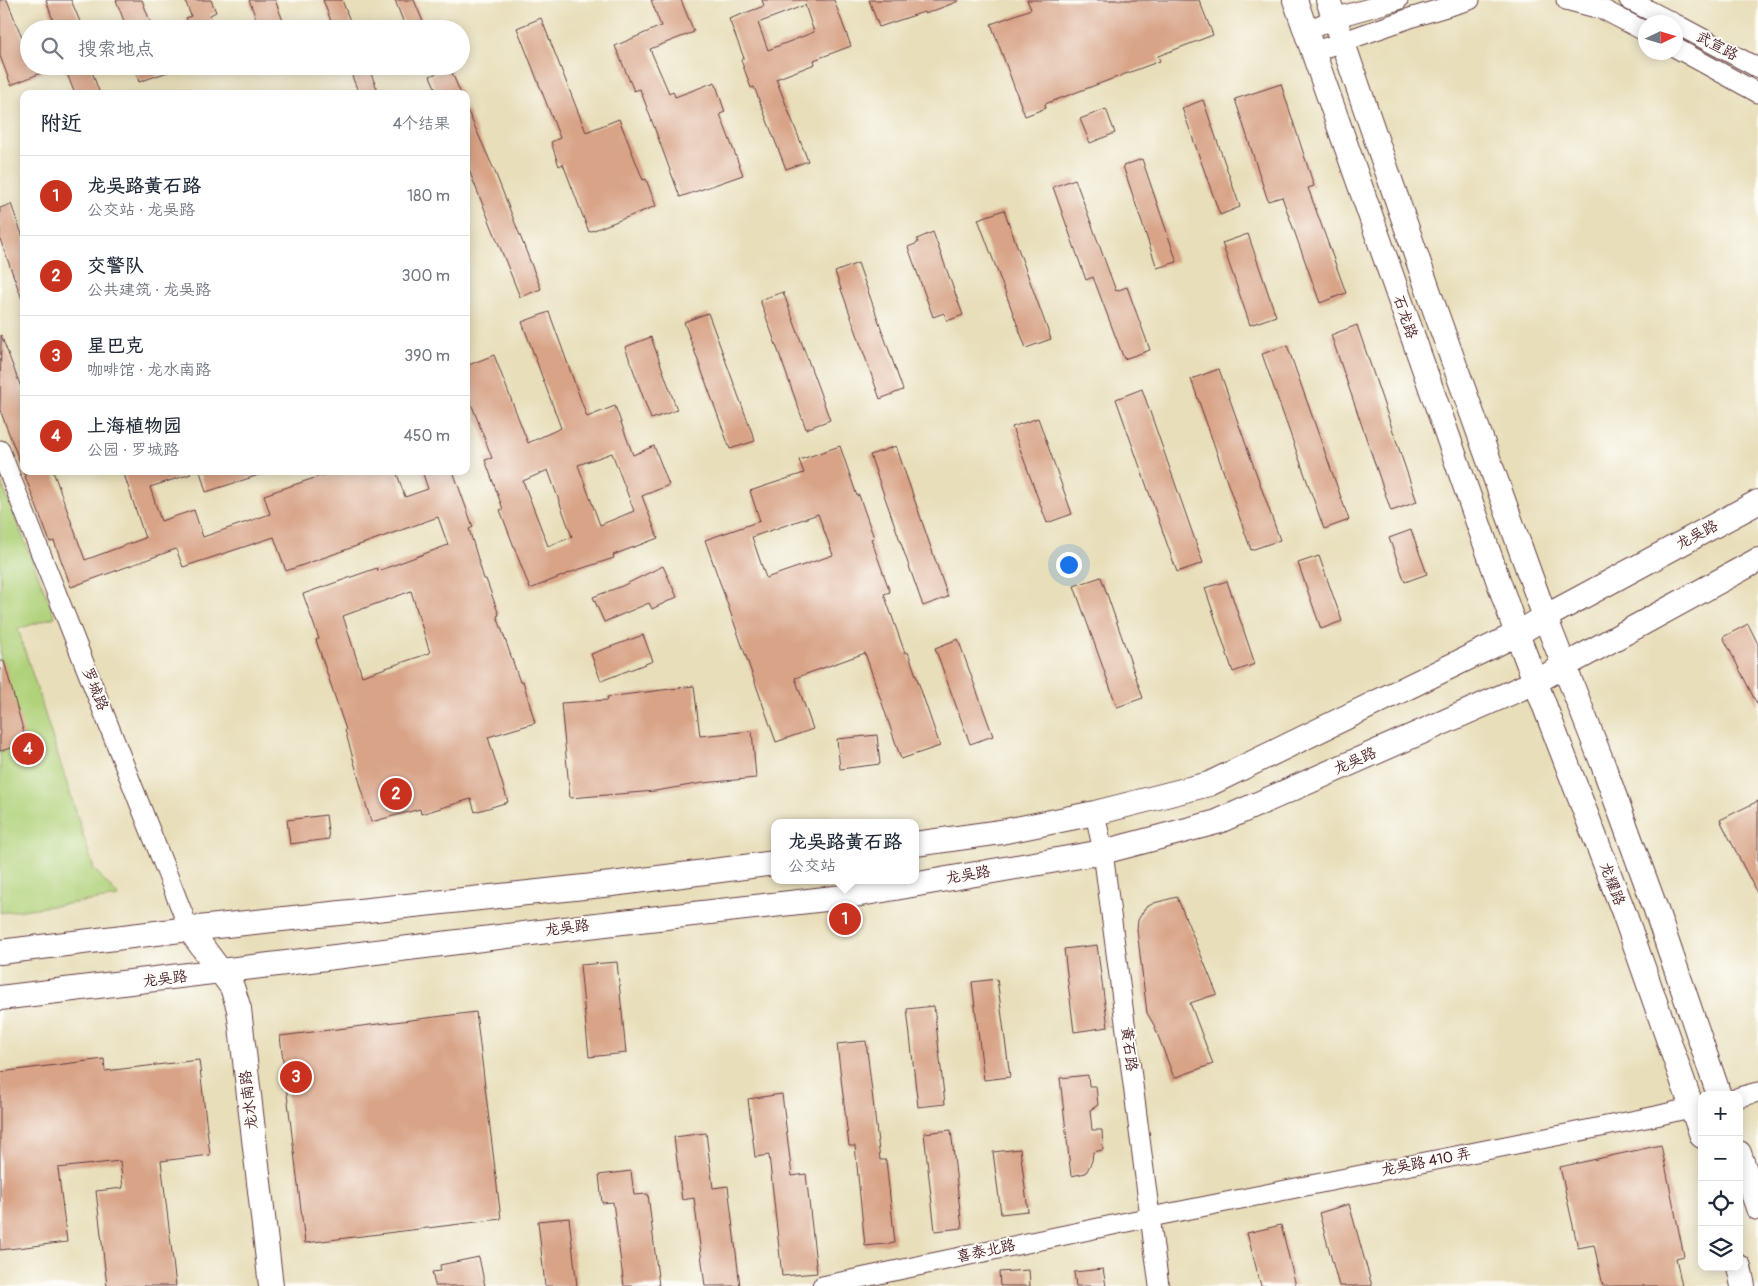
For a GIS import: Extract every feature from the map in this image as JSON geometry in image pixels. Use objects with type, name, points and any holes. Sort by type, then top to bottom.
[{"type":"main road","name":"石龙路","points":[[1295,0],[1517,634]]},
{"type":"main road","name":"石龙路","points":[[1331,9],[1438,319],[1545,616]]},
{"type":"main road","name":"龙吴路","points":[[919,843],[1001,832],[1095,813],[1209,784],[1517,634],[1545,616],[1758,502]]},
{"type":"main road","name":"龙吴路","points":[[919,884],[1103,852],[1216,822],[1535,682],[1758,560]]},
{"type":"main road","points":[[1545,616],[1655,906],[1718,1091]]},
{"type":"main road","name":"龙耀路","points":[[1517,634],[1697,1106]]},
{"type":"main road","points":[[0,952],[190,929],[602,885],[771,864]]},
{"type":"main road","name":"龙吴路","points":[[0,998],[605,924],[843,897],[918,884]]},
{"type":"main road","name":"龙水南路","points":[[190,929],[232,987],[239,1009],[271,1286]]},
{"type":"main road","points":[[1743,1165],[1758,1208]]},
{"type":"main road","points":[[1740,1271],[1743,1286]]},
{"type":"street","points":[[1309,42],[1331,9],[1398,0]]},
{"type":"street","points":[[1309,42],[1342,41],[1470,0]]},
{"type":"street","points":[[1566,0],[1604,10],[1638,28]]},
{"type":"street","points":[[1629,0],[1658,15]]},
{"type":"street","name":"武宣路","points":[[1683,28],[1758,68]]},
{"type":"street","points":[[1683,52],[1758,93]]},
{"type":"street","name":"罗城路","points":[[0,450],[190,929]]},
{"type":"street","name":"黄石路","points":[[1095,813],[1103,852],[1159,1286]]},
{"type":"street","points":[[1743,1096],[1758,1092]]},
{"type":"street","name":"龙吴路 410 弄","points":[[1151,1217],[1656,1116],[1697,1106]]},
{"type":"street","name":"喜泰北路","points":[[822,1286],[1151,1217]]},
{"type":"green space","points":[[0,480],[55,617],[18,629],[94,869],[119,897],[0,913]]},
{"type":"building","points":[[0,0],[7,0],[20,32],[20,75],[36,75],[11,85],[0,56]]},
{"type":"building","points":[[46,0],[71,0],[79,20],[53,20]]},
{"type":"building","points":[[116,0],[142,0],[150,20],[124,20]]},
{"type":"building","points":[[185,0],[211,0],[216,12],[210,15],[212,20],[187,20],[186,18],[191,16]]},
{"type":"building","points":[[249,0],[275,0],[283,20],[257,20]]},
{"type":"building","points":[[323,0],[342,0],[350,20],[331,20]]},
{"type":"building","points":[[395,0],[414,0],[422,20],[403,20]]},
{"type":"building","points":[[651,0],[681,0],[694,32],[650,49],[669,93],[673,91],[675,97],[715,82],[725,112],[720,114],[743,175],[680,197],[640,89],[634,91],[615,46],[661,26]]},
{"type":"building","points":[[762,0],[834,0],[851,46],[814,60],[815,64],[776,79],[808,161],[786,169],[754,87],[751,88],[741,60],[744,58],[729,19],[764,6]],"holes":[[[805,5],[814,32],[768,50],[758,23]]]},
{"type":"building","points":[[869,0],[959,1],[925,14],[924,12],[879,27]]},
{"type":"building","points":[[1027,0],[1199,0],[1213,35],[1158,56],[1160,61],[1045,104],[1046,108],[1025,116],[991,24],[1031,9]]},
{"type":"building","points":[[541,18],[586,132],[619,119],[643,180],[646,179],[656,206],[589,232],[563,164],[559,166],[551,142],[560,138],[517,28]]},
{"type":"building","points":[[68,75],[93,75],[99,90],[73,90]]},
{"type":"building","points":[[137,75],[159,75],[139,82]]},
{"type":"building","points":[[352,75],[372,75],[377,90],[357,90]]},
{"type":"building","points":[[453,75],[459,90],[436,90],[430,76]]},
{"type":"building","points":[[1281,84],[1314,186],[1308,188],[1346,293],[1320,303],[1282,197],[1268,201],[1235,99]]},
{"type":"building","points":[[1203,100],[1240,207],[1220,215],[1182,108]]},
{"type":"building","points":[[1106,109],[1115,133],[1090,143],[1080,119]]},
{"type":"building","points":[[470,116],[495,172],[541,289],[520,297],[470,173]]},
{"type":"building","points":[[1142,159],[1177,262],[1157,268],[1123,166]]},
{"type":"building","points":[[1075,179],[1116,291],[1127,287],[1150,350],[1124,359],[1093,277],[1086,280],[1053,187]]},
{"type":"building","points":[[11,204],[20,229],[20,294],[0,239],[0,208]]},
{"type":"building","points":[[1004,210],[1051,339],[1026,348],[978,219]]},
{"type":"building","points":[[933,232],[963,315],[947,321],[944,313],[933,317],[908,247],[918,243],[917,239]]},
{"type":"building","points":[[1248,234],[1276,316],[1250,325],[1222,243]]},
{"type":"building","points":[[858,263],[903,390],[880,399],[835,272]]},
{"type":"building","points":[[783,292],[830,420],[806,429],[760,300]]},
{"type":"building","points":[[549,312],[587,417],[615,406],[633,455],[654,446],[669,485],[642,496],[658,538],[613,555],[614,558],[577,570],[530,589],[500,510],[503,509],[485,460],[492,458],[470,400],[470,364],[494,355],[528,443],[561,428],[522,322]],"holes":[[[612,453],[634,511],[600,525],[578,465]],[[548,470],[572,537],[548,546],[523,481]]]},
{"type":"building","points":[[708,313],[755,441],[730,449],[684,322]]},
{"type":"building","points":[[1357,325],[1417,502],[1391,511],[1331,335]]},
{"type":"building","points":[[1,335],[20,385],[20,462],[0,410]]},
{"type":"building","points":[[651,337],[677,410],[651,419],[625,347]]},
{"type":"building","points":[[1287,345],[1349,520],[1324,529],[1262,354]]},
{"type":"building","points":[[1219,369],[1280,540],[1251,550],[1191,379]]},
{"type":"building","points":[[1142,389],[1203,563],[1177,572],[1116,399]]},
{"type":"building","points":[[1038,418],[1072,514],[1047,523],[1012,427]]},
{"type":"building","points":[[840,446],[874,538],[871,539],[890,592],[884,594],[905,653],[908,652],[940,746],[901,759],[865,653],[795,678],[813,729],[776,742],[705,540],[760,521],[750,491],[804,473],[799,460]],"holes":[[[818,514],[833,555],[766,578],[752,537]]]},
{"type":"building","points":[[896,446],[948,597],[923,606],[870,455]]},
{"type":"building","points":[[25,475],[54,475],[85,560],[145,538],[124,475],[188,475],[150,487],[161,521],[194,510],[203,537],[270,514],[264,495],[323,475],[397,475],[405,497],[428,489],[423,475],[454,475],[473,527],[469,529],[484,579],[486,579],[499,615],[497,616],[520,682],[523,681],[535,723],[488,737],[508,802],[475,812],[471,799],[421,814],[420,809],[371,822],[346,730],[316,640],[319,639],[303,594],[377,568],[378,571],[448,545],[438,517],[286,571],[274,537],[183,567],[176,549],[71,587],[54,541],[50,542]],"holes":[[[411,591],[430,653],[362,676],[343,616]]]},
{"type":"building","points":[[201,475],[259,475],[206,492]]},
{"type":"building","points":[[1411,530],[1427,574],[1405,582],[1389,538]]},
{"type":"building","points":[[1319,556],[1342,621],[1321,629],[1298,563]]},
{"type":"building","points":[[663,566],[677,597],[652,609],[649,603],[604,622],[593,597],[622,586]]},
{"type":"building","points":[[1101,577],[1143,698],[1117,707],[1074,586]]},
{"type":"building","points":[[1227,581],[1255,664],[1233,672],[1205,588]]},
{"type":"building","points":[[1748,624],[1758,644],[1758,706],[1723,637]]},
{"type":"building","points":[[643,635],[653,661],[601,681],[591,654]]},
{"type":"building","points":[[958,639],[993,736],[970,744],[935,648]]},
{"type":"building","points":[[0,661],[4,661],[27,744],[0,751]]},
{"type":"building","points":[[694,686],[700,736],[752,731],[756,778],[703,783],[655,791],[570,798],[561,703],[608,700],[607,697]]},
{"type":"building","points":[[877,735],[880,764],[840,769],[837,739]]},
{"type":"building","points":[[1758,801],[1758,895],[1720,820]]},
{"type":"building","points":[[326,815],[329,839],[290,844],[287,820]]},
{"type":"building","points":[[1177,897],[1217,994],[1190,1003],[1213,1064],[1174,1078],[1154,1025],[1147,1013],[1137,930],[1138,920],[1145,908],[1154,903]]},
{"type":"building","points":[[1097,945],[1108,1027],[1074,1032],[1064,949]]},
{"type":"building","points":[[617,962],[626,1053],[589,1057],[580,965]]},
{"type":"building","points":[[997,979],[1010,1077],[984,1080],[972,982]]},
{"type":"building","points":[[934,1006],[945,1104],[918,1107],[907,1009]]},
{"type":"building","points":[[476,1012],[501,1219],[305,1243],[280,1036]]},
{"type":"building","points":[[866,1041],[880,1160],[886,1160],[895,1243],[865,1246],[855,1146],[849,1146],[837,1044]]},
{"type":"building","points":[[104,1059],[105,1071],[199,1060],[210,1155],[161,1161],[176,1286],[107,1286],[96,1191],[123,1188],[120,1161],[58,1168],[67,1242],[0,1250],[0,1072]]},
{"type":"building","points":[[1088,1075],[1089,1086],[1096,1086],[1098,1105],[1090,1110],[1092,1130],[1102,1130],[1103,1150],[1093,1152],[1092,1161],[1086,1173],[1071,1176],[1060,1078]]},
{"type":"building","points":[[782,1094],[792,1176],[806,1174],[817,1273],[782,1276],[769,1155],[755,1157],[748,1099]]},
{"type":"building","points":[[951,1130],[962,1228],[935,1231],[924,1133]]},
{"type":"building","points":[[706,1133],[713,1188],[728,1186],[740,1286],[705,1286],[694,1198],[682,1200],[674,1137]]},
{"type":"building","points":[[1661,1145],[1684,1256],[1676,1258],[1682,1286],[1603,1286],[1594,1245],[1578,1248],[1560,1167]]},
{"type":"building","points":[[1020,1149],[1028,1211],[1001,1214],[993,1152]]},
{"type":"building","points":[[631,1171],[634,1195],[648,1194],[659,1286],[624,1286],[613,1202],[602,1203],[599,1175]]},
{"type":"building","points":[[1349,1204],[1372,1286],[1339,1286],[1319,1213]]},
{"type":"building","points":[[569,1218],[577,1286],[545,1286],[538,1221]]},
{"type":"building","points":[[1281,1225],[1296,1286],[1261,1286],[1247,1233]]},
{"type":"building","points":[[479,1257],[485,1286],[435,1286],[432,1272],[441,1271],[440,1265]]},
{"type":"building","points":[[1103,1269],[1106,1286],[1076,1286],[1074,1272]]},
{"type":"building","points":[[1029,1270],[1030,1286],[1000,1286],[999,1272]]},
{"type":"place","name":"上海植物园","points":[[28,749]]},
{"type":"place","name":"交警队","points":[[396,794]]},
{"type":"place","name":"龙吴路黄石路","points":[[845,919]]},
{"type":"place","name":"星巴克","points":[[296,1077]]}]
